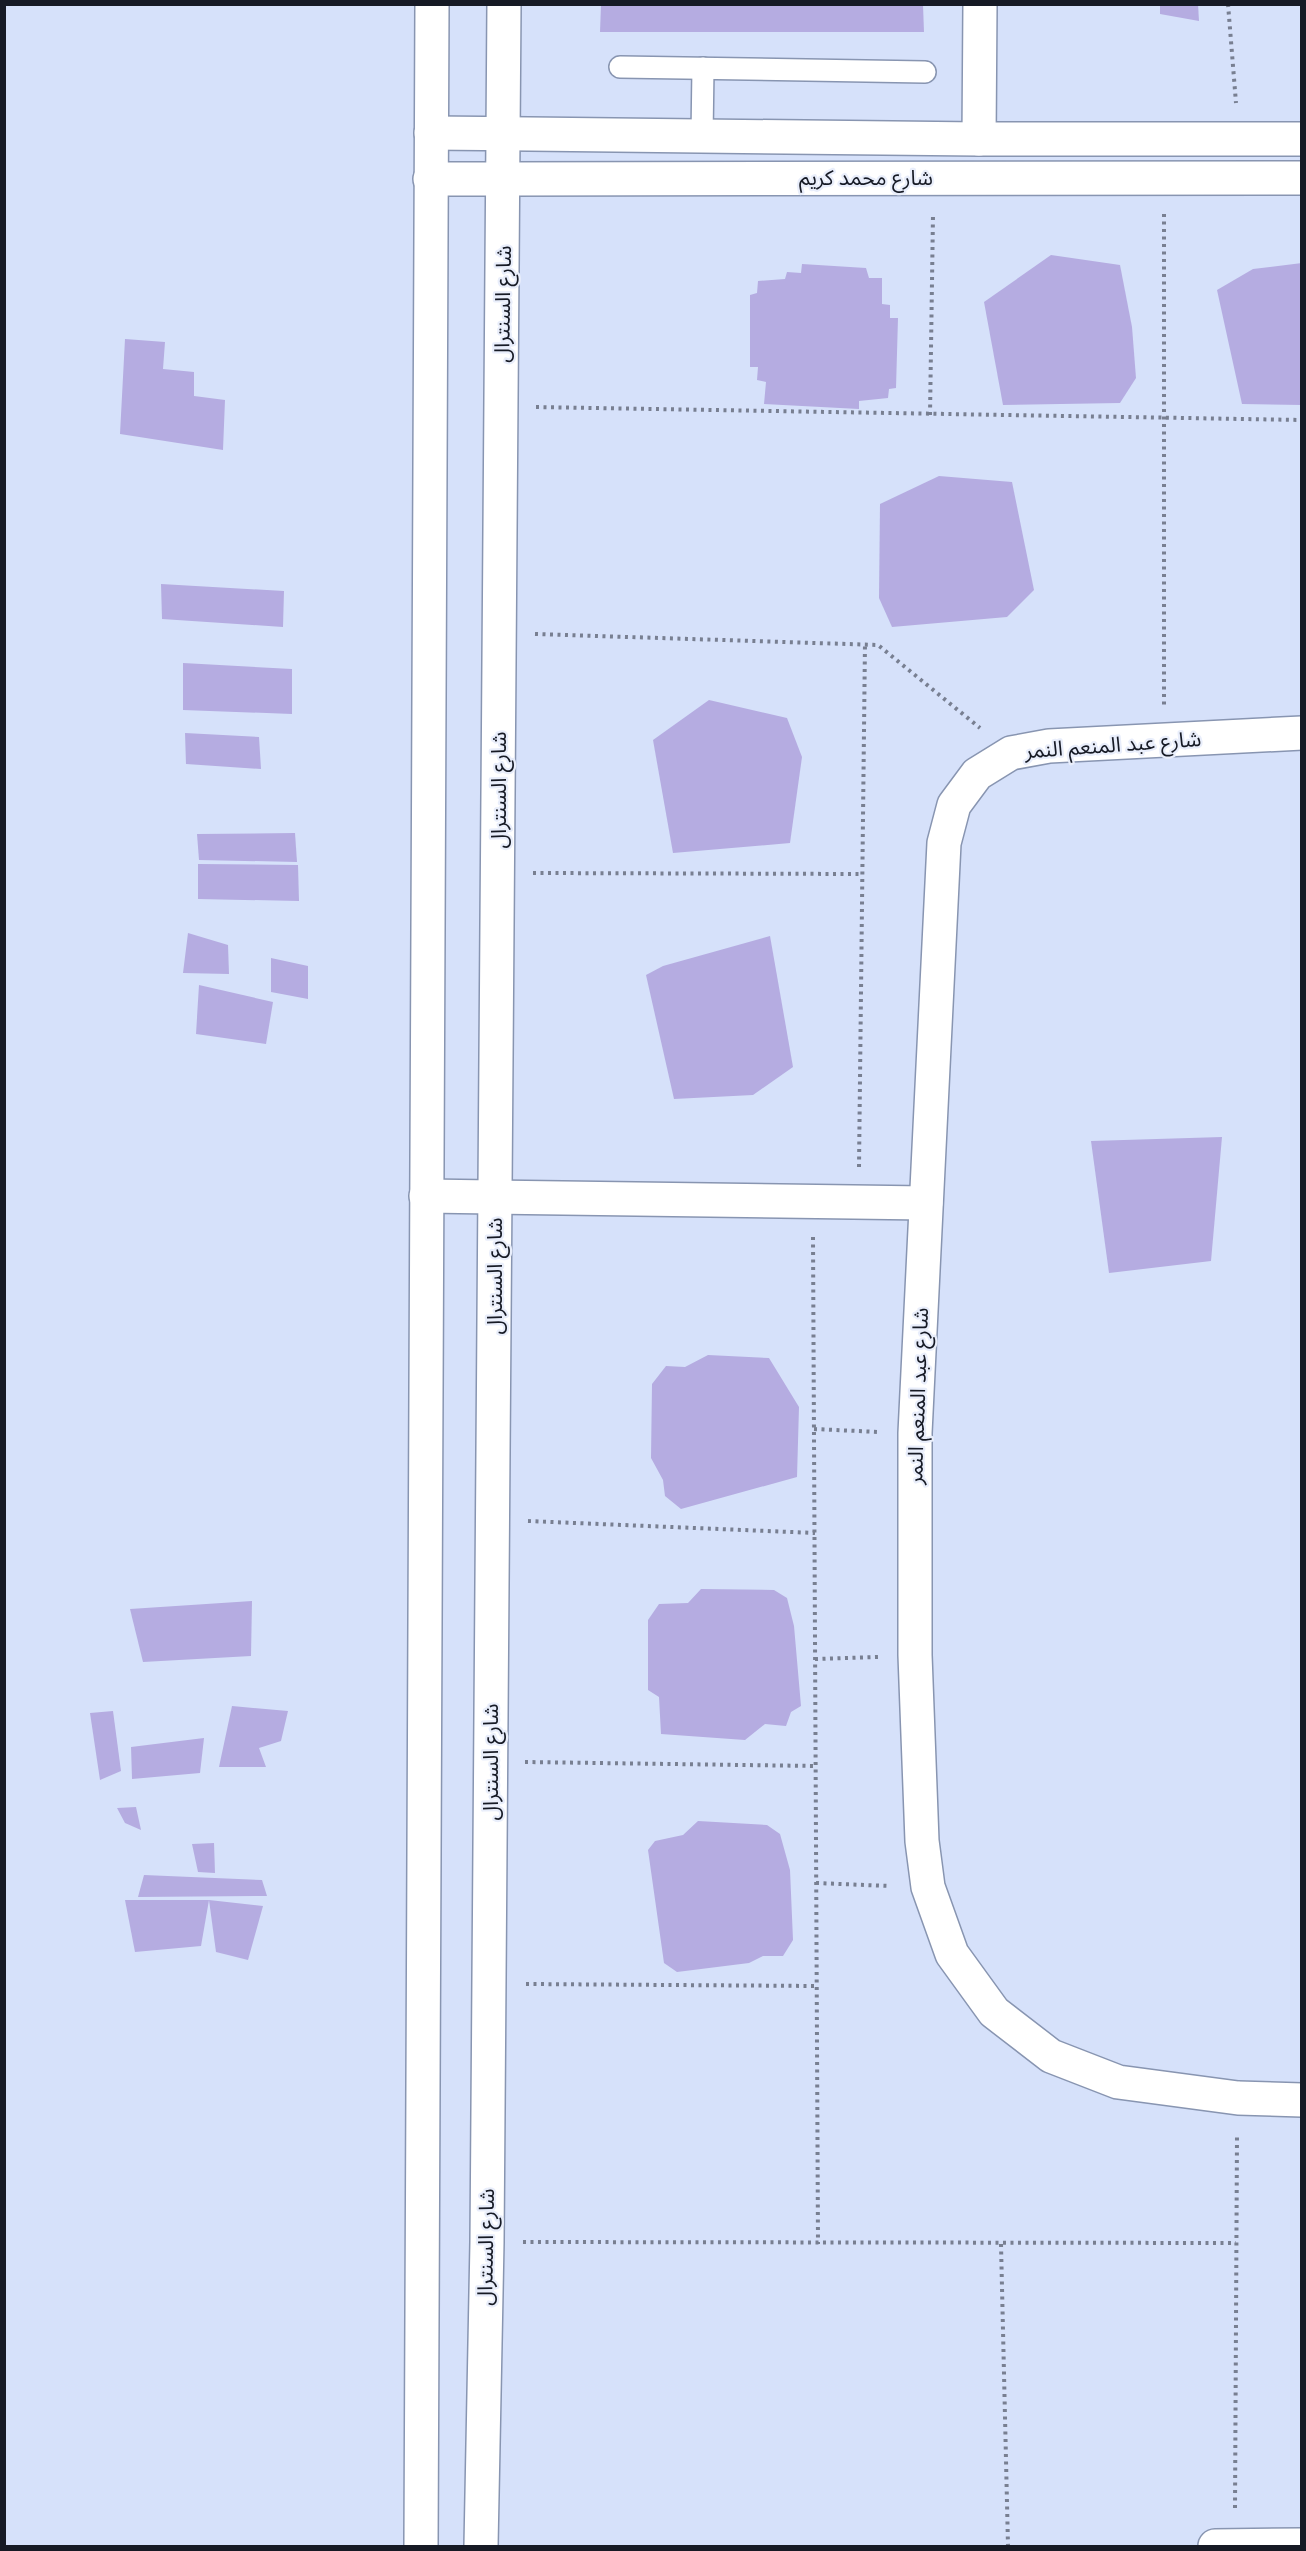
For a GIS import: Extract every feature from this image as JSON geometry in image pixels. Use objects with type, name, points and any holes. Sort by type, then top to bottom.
[{"type":"street","points":[[421,2547],[432,4]]},
{"type":"street","name":"شارع السنترال","points":[[481,2547],[487,2242],[504,4]]},
{"type":"street","points":[[979,140],[980,4]]},
{"type":"street","name":"شارع محمد كريم","points":[[431,133],[979,140],[1302,139]]},
{"type":"street","name":"شارع محمد كريم","points":[[430,179],[1302,178]]},
{"type":"street","name":"شارع عبد المنعم النمر","points":[[1302,733],[1050,746],[1011,753],[977,774],[954,805],[944,843],[915,1433],[915,1655],[922,1841],[928,1887],[952,1954],[994,2012],[1051,2056],[1118,2082],[1238,2098],[1302,2100]]},
{"type":"street","points":[[426,1196],[926,1203]]},
{"type":"street","points":[[1225,2546],[1302,2545]]},
{"type":"lane","points":[[620,67],[925,72]]},
{"type":"lane","points":[[702,136],[704,68]]},
{"type":"path","points":[[1228,4],[1239,139]]},
{"type":"path","points":[[1164,177],[1164,740]]},
{"type":"path","points":[[930,415],[934,178]]},
{"type":"path","points":[[502,406],[1302,420]]},
{"type":"path","points":[[500,633],[878,645],[1011,753]]},
{"type":"path","points":[[859,1202],[865,643]]},
{"type":"path","points":[[498,873],[862,874]]},
{"type":"path","points":[[812,1201],[818,2244]]},
{"type":"path","points":[[814,1429],[915,1433]]},
{"type":"path","points":[[493,1520],[814,1533]]},
{"type":"path","points":[[815,1659],[915,1655]]},
{"type":"path","points":[[491,1762],[816,1766]]},
{"type":"path","points":[[816,1883],[928,1887]]},
{"type":"path","points":[[489,1983],[817,1986]]},
{"type":"path","points":[[1225,2546],[1236,2243],[1238,2098]]},
{"type":"path","points":[[487,2242],[1236,2243]]},
{"type":"path","points":[[1002,2244],[1008,2547]]},
{"type":"building","points":[[1160,4],[1198,4],[1199,21],[1160,14]]},
{"type":"building","points":[[601,5],[923,5],[924,32],[600,32]]},
{"type":"building","points":[[1051,255],[1120,265],[1132,327],[1136,378],[1120,403],[1003,405],[984,302]]},
{"type":"building","points":[[1302,263],[1302,405],[1242,404],[1217,290],[1253,269]]},
{"type":"building","points":[[802,264],[866,268],[869,278],[882,278],[882,304],[890,305],[890,318],[898,318],[896,388],[889,389],[888,398],[859,401],[859,409],[764,404],[766,382],[757,380],[758,367],[750,367],[750,295],[757,293],[758,281],[785,279],[787,272],[801,273]]},
{"type":"building","points":[[125,339],[165,342],[163,369],[194,372],[194,396],[225,400],[223,450],[120,434]]},
{"type":"building","points":[[939,476],[1012,482],[1034,590],[1007,617],[892,627],[879,598],[880,504]]},
{"type":"building","points":[[161,584],[284,591],[283,627],[162,619]]},
{"type":"building","points":[[183,663],[292,669],[292,714],[183,710]]},
{"type":"building","points":[[709,700],[787,718],[802,757],[790,843],[673,853],[653,740]]},
{"type":"building","points":[[185,733],[259,737],[261,769],[186,764]]},
{"type":"building","points":[[295,833],[297,862],[199,860],[197,834]]},
{"type":"building","points":[[198,864],[298,865],[299,901],[198,899]]},
{"type":"building","points":[[188,933],[228,945],[229,974],[183,973]]},
{"type":"building","points":[[770,936],[793,1067],[753,1095],[674,1099],[646,975],[663,966]]},
{"type":"building","points":[[271,958],[308,966],[308,999],[271,992]]},
{"type":"building","points":[[199,985],[273,1002],[266,1044],[196,1034]]},
{"type":"building","points":[[1222,1137],[1211,1261],[1109,1273],[1091,1141]]},
{"type":"building","points":[[708,1355],[769,1358],[799,1407],[797,1477],[681,1509],[665,1496],[663,1480],[651,1458],[652,1384],[666,1366],[685,1367]]},
{"type":"building","points":[[701,1589],[774,1590],[787,1598],[794,1626],[801,1706],[791,1712],[786,1726],[765,1724],[745,1740],[661,1734],[659,1697],[648,1690],[648,1620],[659,1604],[688,1603]]},
{"type":"building","points":[[252,1601],[251,1656],[143,1662],[130,1609]]},
{"type":"building","points":[[232,1706],[288,1711],[281,1741],[259,1748],[266,1767],[219,1767]]},
{"type":"building","points":[[113,1711],[121,1771],[100,1780],[90,1713]]},
{"type":"building","points":[[204,1738],[200,1773],[132,1779],[131,1747]]},
{"type":"building","points":[[136,1807],[141,1830],[125,1823],[117,1808]]},
{"type":"building","points":[[698,1821],[767,1825],[780,1834],[790,1870],[793,1940],[783,1956],[763,1956],[749,1963],[677,1972],[664,1963],[648,1850],[655,1841],[683,1835]]},
{"type":"building","points":[[214,1843],[215,1873],[198,1872],[192,1844]]},
{"type":"building","points":[[144,1875],[262,1880],[267,1896],[138,1897]]},
{"type":"building","points":[[125,1900],[209,1900],[201,1946],[135,1952]]},
{"type":"building","points":[[209,1900],[263,1906],[248,1960],[216,1952]]}]
